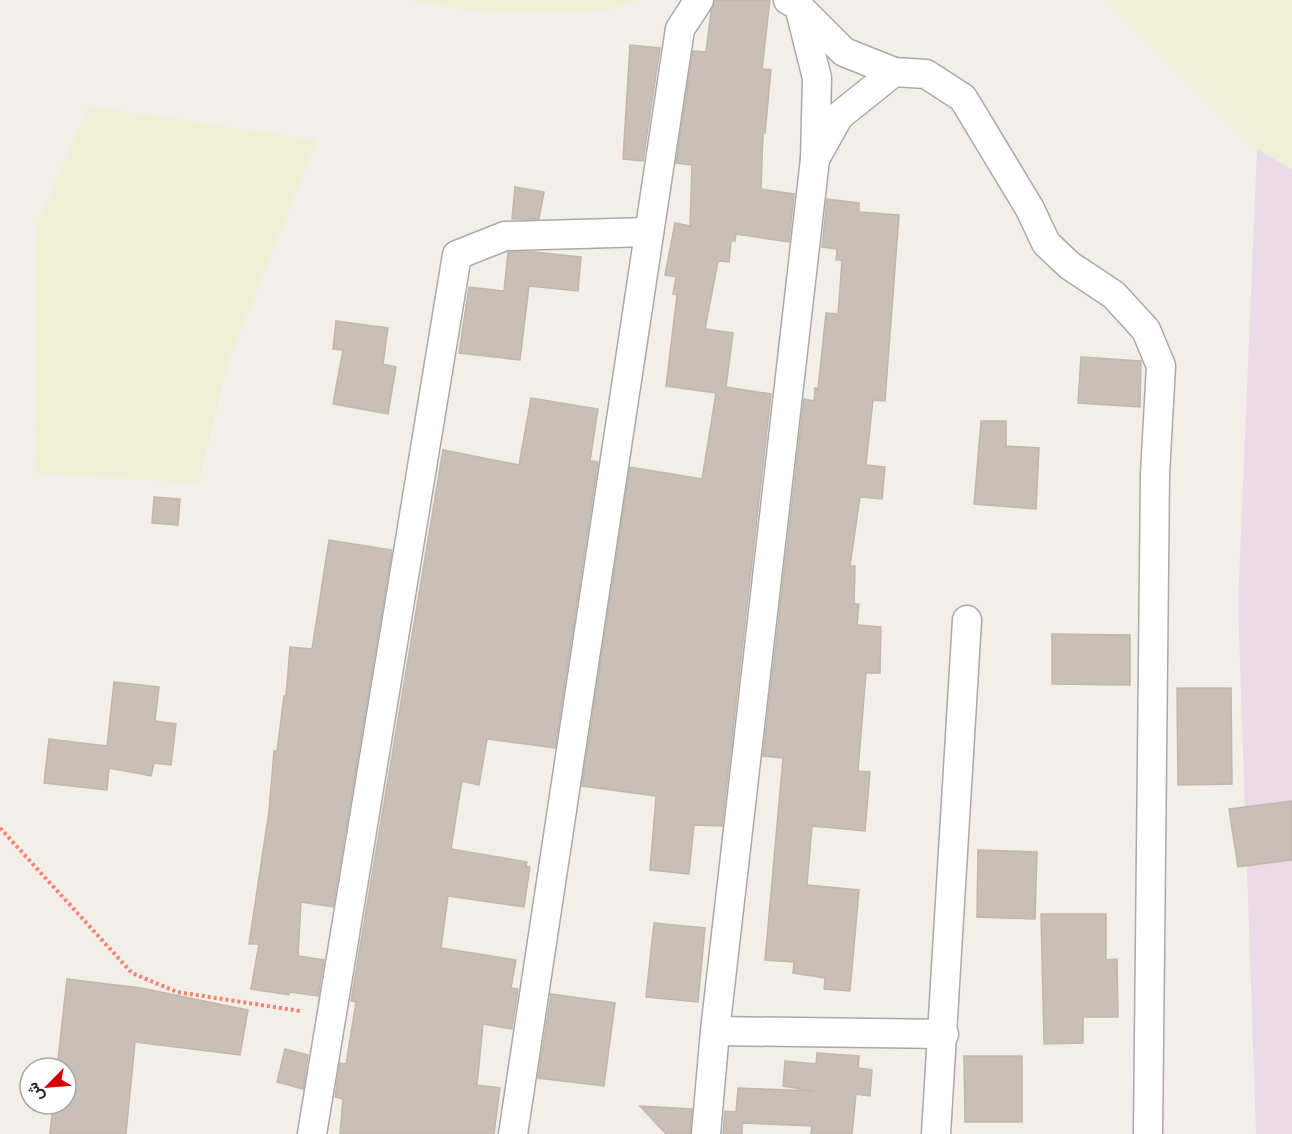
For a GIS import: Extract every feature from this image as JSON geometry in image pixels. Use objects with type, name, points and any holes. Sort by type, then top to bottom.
[{"type":"street","points":[[513,1134],[681,29],[699,0]]},
{"type":"street","points":[[794,3],[844,52],[894,72],[926,74],[963,98],[1030,209],[1046,243],[1070,265],[1114,295],[1146,330],[1161,366],[1155,474],[1148,1134]]},
{"type":"street","points":[[706,1134],[715,1030],[815,159],[817,78],[794,3]]},
{"type":"street","points":[[815,159],[839,116],[894,72]]},
{"type":"street","points":[[312,1134],[457,255],[505,236],[649,232]]},
{"type":"street","points":[[936,1134],[944,1034],[967,620]]},
{"type":"street","points":[[715,1030],[944,1034]]},
{"type":"path","points":[[0,828],[132,973],[177,992],[331,1016]]},
{"type":"shaded area","points":[[1257,149],[1292,169],[1292,1134],[1256,1134],[1238,604]]},
{"type":"green space","points":[[409,0],[639,0],[609,10],[485,13]]},
{"type":"green space","points":[[1107,0],[1292,0],[1292,169],[1257,149]]},
{"type":"green space","points":[[89,106],[317,140],[227,365],[199,483],[35,473],[36,226]]},
{"type":"building","points":[[715,0],[770,0],[762,69],[771,70],[765,133],[763,133],[761,189],[794,194],[789,242],[736,234],[735,241],[731,241],[729,262],[718,261],[705,329],[733,333],[726,387],[771,394],[722,826],[694,825],[689,874],[650,870],[656,796],[582,786],[630,467],[702,479],[716,393],[666,386],[677,295],[673,294],[676,277],[665,275],[675,223],[690,226],[692,165],[676,163],[693,51],[706,52],[711,12]]},
{"type":"building","points":[[630,45],[660,48],[643,161],[623,159]]},
{"type":"building","points":[[515,187],[544,192],[539,219],[512,219]]},
{"type":"building","points":[[827,199],[859,203],[859,212],[899,215],[885,401],[873,400],[866,465],[885,467],[882,499],[860,497],[850,566],[855,566],[854,604],[859,604],[857,625],[881,627],[880,673],[866,673],[858,771],[870,772],[865,831],[812,826],[807,885],[859,890],[850,991],[824,989],[825,978],[793,973],[794,962],[765,960],[783,758],[763,756],[804,399],[814,401],[815,388],[818,389],[826,313],[838,314],[842,260],[836,260],[837,249],[822,247]]},
{"type":"building","points":[[508,252],[581,257],[578,291],[529,286],[520,360],[459,353],[469,287],[504,291]]},
{"type":"building","points":[[336,321],[388,328],[383,364],[396,367],[388,414],[333,404],[343,350],[333,349]]},
{"type":"building","points":[[1081,357],[1141,361],[1140,407],[1078,403]]},
{"type":"building","points":[[531,398],[598,409],[590,461],[598,462],[555,748],[487,739],[479,785],[462,781],[451,849],[527,862],[526,866],[530,867],[524,907],[448,896],[441,948],[516,960],[511,988],[518,989],[512,1029],[483,1024],[477,1085],[500,1088],[494,1134],[340,1134],[343,1099],[335,1097],[340,1063],[346,1064],[356,1002],[351,1001],[443,450],[519,465]]},
{"type":"building","points":[[981,421],[1006,421],[1006,446],[1039,448],[1036,509],[974,504]]},
{"type":"building","points":[[154,497],[180,499],[178,525],[152,523]]},
{"type":"building","points":[[329,540],[392,550],[333,907],[301,902],[298,956],[324,960],[318,996],[290,992],[289,995],[251,989],[259,944],[249,944],[269,811],[274,751],[277,751],[284,696],[286,696],[290,647],[312,649]]},
{"type":"building","points":[[1052,634],[1130,635],[1130,685],[1052,684]]},
{"type":"building","points":[[114,682],[159,687],[155,721],[176,724],[171,765],[154,763],[151,776],[109,768],[107,790],[44,783],[49,739],[107,746]]},
{"type":"building","points":[[1177,688],[1231,688],[1232,784],[1178,785]]},
{"type":"building","points":[[1292,801],[1292,860],[1238,867],[1229,809]]},
{"type":"building","points":[[978,850],[1037,852],[1035,919],[977,917]]},
{"type":"building","points":[[1041,914],[1106,914],[1106,960],[1117,959],[1118,1017],[1083,1017],[1083,1043],[1044,1044]]},
{"type":"building","points":[[654,923],[705,928],[698,1002],[646,997]]},
{"type":"building","points":[[67,979],[141,988],[248,1010],[240,1055],[135,1042],[126,1134],[50,1134],[52,1116],[78,1116],[78,1056],[58,1056]]},
{"type":"building","points":[[551,994],[615,1003],[604,1086],[538,1078]]},
{"type":"building","points":[[285,1049],[308,1055],[303,1089],[277,1082]]},
{"type":"building","points":[[817,1053],[859,1056],[858,1068],[872,1070],[870,1096],[856,1094],[852,1134],[811,1134],[812,1126],[742,1123],[742,1134],[723,1134],[725,1111],[736,1112],[738,1088],[814,1091],[783,1086],[785,1061],[816,1064]]},
{"type":"building","points":[[964,1056],[1022,1056],[1022,1122],[965,1122]]},
{"type":"building","points":[[640,1106],[692,1109],[690,1134],[666,1134]]}]
